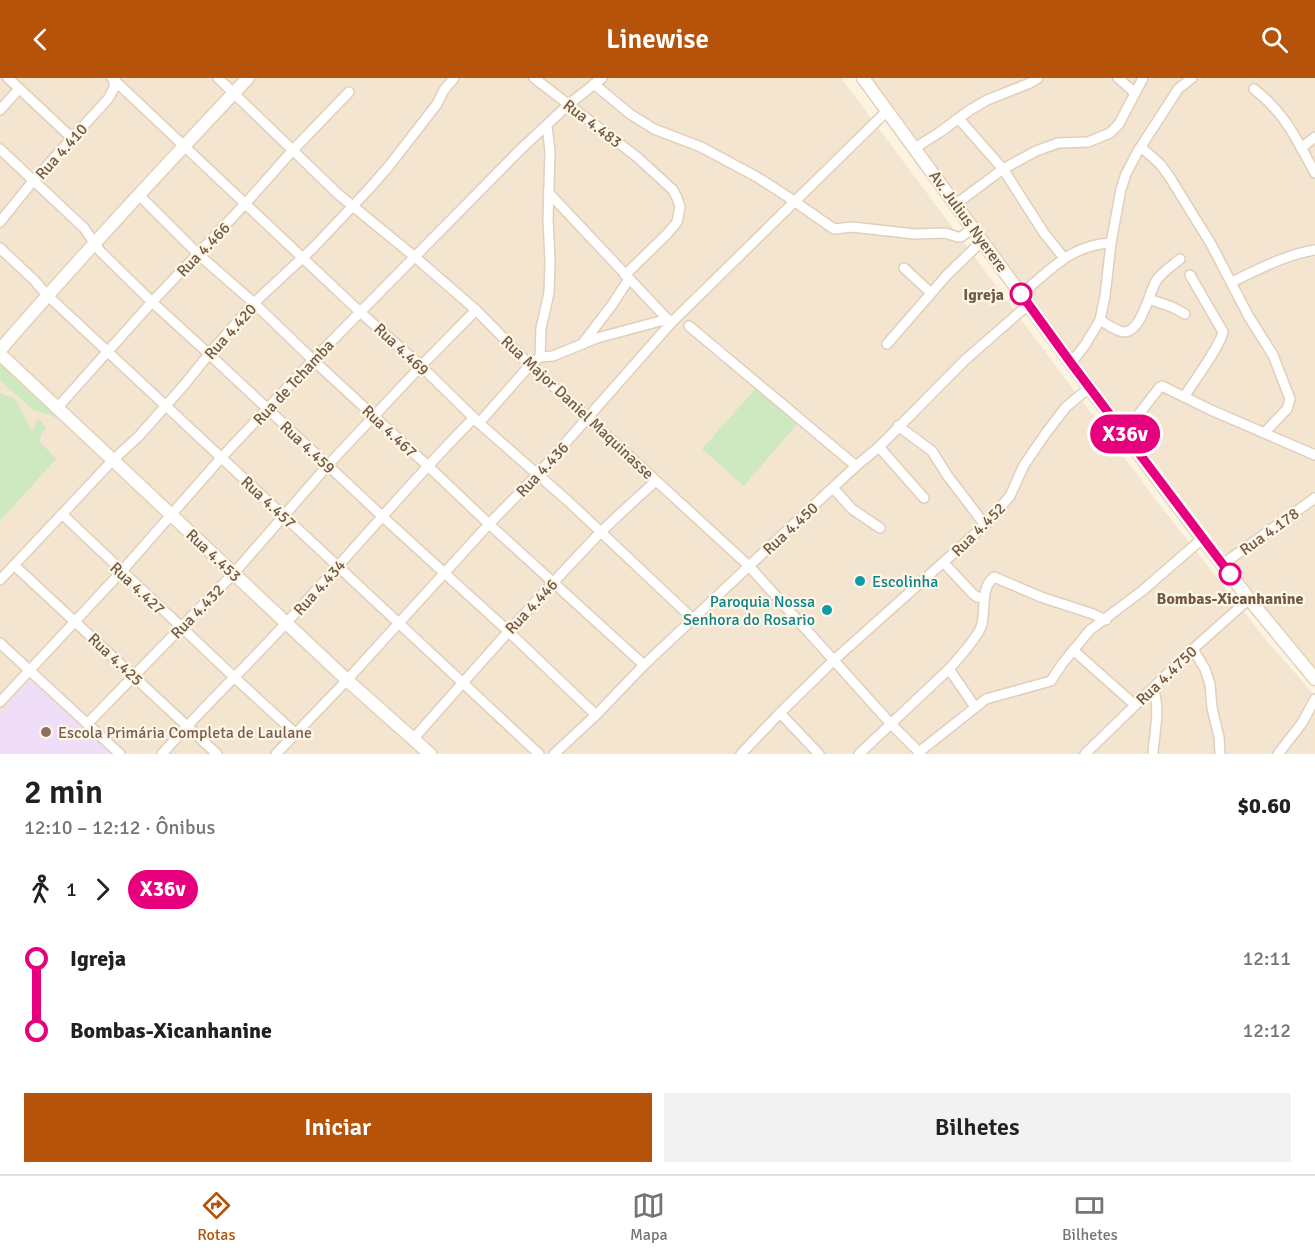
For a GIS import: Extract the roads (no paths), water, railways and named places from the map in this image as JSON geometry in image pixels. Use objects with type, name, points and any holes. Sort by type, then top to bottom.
[{"type":"street","points":[[8,78],[73,139]]},
{"type":"street","name":"Rua Major Daniel Maquinasse","points":[[218,78],[352,207],[476,310],[530,365],[748,566],[920,753]]},
{"type":"street","points":[[0,350],[138,194],[248,78]]},
{"type":"street","name":"Rua 4.420","points":[[0,580],[113,460],[139,436],[254,303],[313,248],[352,207],[389,166],[454,78]]},
{"type":"street","name":"Rua 4.483","points":[[534,78],[651,169],[673,190],[680,207],[677,222],[627,277]]},
{"type":"street","name":"Av. Julius Nyerere","points":[[863,78],[1071,363],[1249,599],[1315,679]]},
{"type":"street","points":[[915,148],[987,100],[1038,78]]},
{"type":"street","points":[[1118,78],[1135,93]]},
{"type":"street","points":[[956,204],[1003,169],[1036,151],[1058,143],[1088,142],[1110,133],[1119,124],[1143,78]]},
{"type":"street","points":[[1175,78],[1178,89]]},
{"type":"street","points":[[1071,363],[1100,320],[1111,243],[1126,174],[1178,89],[1192,78]]},
{"type":"street","name":"Rua 4.410","points":[[0,222],[33,181],[108,99],[114,88],[114,79]]},
{"type":"street","name":"Rua 4.469","points":[[114,79],[360,312],[601,532],[693,620]]},
{"type":"street","points":[[598,81],[620,108],[640,121],[654,129],[701,147],[757,177],[834,229],[852,227],[915,234],[945,233],[961,237],[973,228]]},
{"type":"street","name":"Rua de Tchamba","points":[[0,702],[313,360],[475,194],[568,105],[598,81]]},
{"type":"street","points":[[0,110],[19,88]]},
{"type":"street","points":[[1254,89],[1286,120],[1315,173]]},
{"type":"street","name":"Rua 4.466","points":[[58,407],[152,302],[349,92]]},
{"type":"street","name":"Rua 4.436","points":[[276,754],[538,474],[588,419],[670,321],[888,110]]},
{"type":"street","points":[[959,119],[1003,169],[1044,233],[1064,258]]},
{"type":"street","points":[[547,125],[550,152],[548,192],[550,261],[549,293],[540,328],[540,357],[553,356],[617,332],[670,321]]},
{"type":"street","points":[[1301,148],[1315,137]]},
{"type":"street","points":[[1141,147],[1160,164],[1169,176],[1211,244],[1249,317],[1273,355],[1290,399],[1287,409],[1264,433]]},
{"type":"street","name":"Rua 4.459","points":[[0,149],[84,228],[100,251],[152,302],[596,715]]},
{"type":"street","points":[[548,192],[670,321]]},
{"type":"street","name":"Rua 4.467","points":[[138,194],[198,254],[254,303],[489,524],[645,665]]},
{"type":"street","points":[[887,345],[931,293],[982,241]]},
{"type":"street","name":"Rua 4.450","points":[[554,754],[748,566],[879,447],[1064,258],[1089,246],[1111,243]]},
{"type":"street","name":"Rua 4.457","points":[[0,248],[47,295],[539,754]]},
{"type":"street","points":[[1232,282],[1281,259],[1315,250]]},
{"type":"street","points":[[1100,320],[1117,330],[1127,332],[1131,329],[1140,319],[1156,281],[1180,259]]},
{"type":"street","points":[[903,268],[931,293]]},
{"type":"street","points":[[1184,397],[1212,354],[1223,332],[1190,275]]},
{"type":"street","points":[[583,343],[612,305],[627,277]]},
{"type":"street","points":[[1149,299],[1185,314]]},
{"type":"street","name":"Rua 4.432","points":[[87,724],[234,573],[328,465],[476,310]]},
{"type":"street","points":[[689,326],[856,466]]},
{"type":"street","name":"Rua 4.453","points":[[0,354],[347,680],[430,754]]},
{"type":"street","name":"Rua 4.434","points":[[162,754],[187,725],[287,623],[428,466],[540,357]]},
{"type":"street","points":[[1124,433],[1161,386],[1315,455]]},
{"type":"street","name":"Rua 4.452","points":[[741,754],[834,660],[985,525],[1010,496],[1024,465],[1046,433],[1066,408],[1090,387]]},
{"type":"street","points":[[898,426],[932,451],[985,525]]},
{"type":"street","points":[[879,447],[924,498]]},
{"type":"street","name":"Rua 4.446","points":[[414,738],[508,631],[601,532],[656,481]]},
{"type":"street","points":[[833,488],[852,509],[880,528]]},
{"type":"street","name":"Rua 4.178","points":[[1223,564],[1315,498]]},
{"type":"street","name":"Rua 4.427","points":[[62,514],[121,572],[295,733]]},
{"type":"street","points":[[920,753],[986,699],[1051,681],[1072,650],[1090,630],[1142,591],[1203,538]]},
{"type":"street","points":[[944,563],[973,594],[984,598]]},
{"type":"street","name":"Rua 4.425","points":[[14,565],[218,754]]},
{"type":"street","points":[[859,754],[949,669],[978,633],[984,610],[985,590],[994,577],[1041,597],[1106,620]]},
{"type":"street","name":"Rua 4.4750","points":[[1085,754],[1193,649],[1249,599]]},
{"type":"street","points":[[0,643],[120,754]]},
{"type":"street","points":[[1193,649],[1205,669],[1210,684],[1220,754]]},
{"type":"street","points":[[1072,650],[1135,705]]},
{"type":"street","points":[[949,669],[975,707]]},
{"type":"street","points":[[1153,689],[1157,704],[1153,754]]},
{"type":"street","points":[[1278,754],[1302,723],[1315,699]]},
{"type":"street","points":[[780,713],[819,754]]},
{"type":"place","name":"Igreja","points":[[1021,294]]},
{"type":"place","name":"Bombas-Xicanhanine","points":[[1230,574]]},
{"type":"place","name":"Escolinha","points":[[860,581]]},
{"type":"place","name":"Paroquia Nossa Senhora do Rosario","points":[[827,610]]},
{"type":"place","name":"Escola Primária Completa de Laulane","points":[[46,732]]}]
